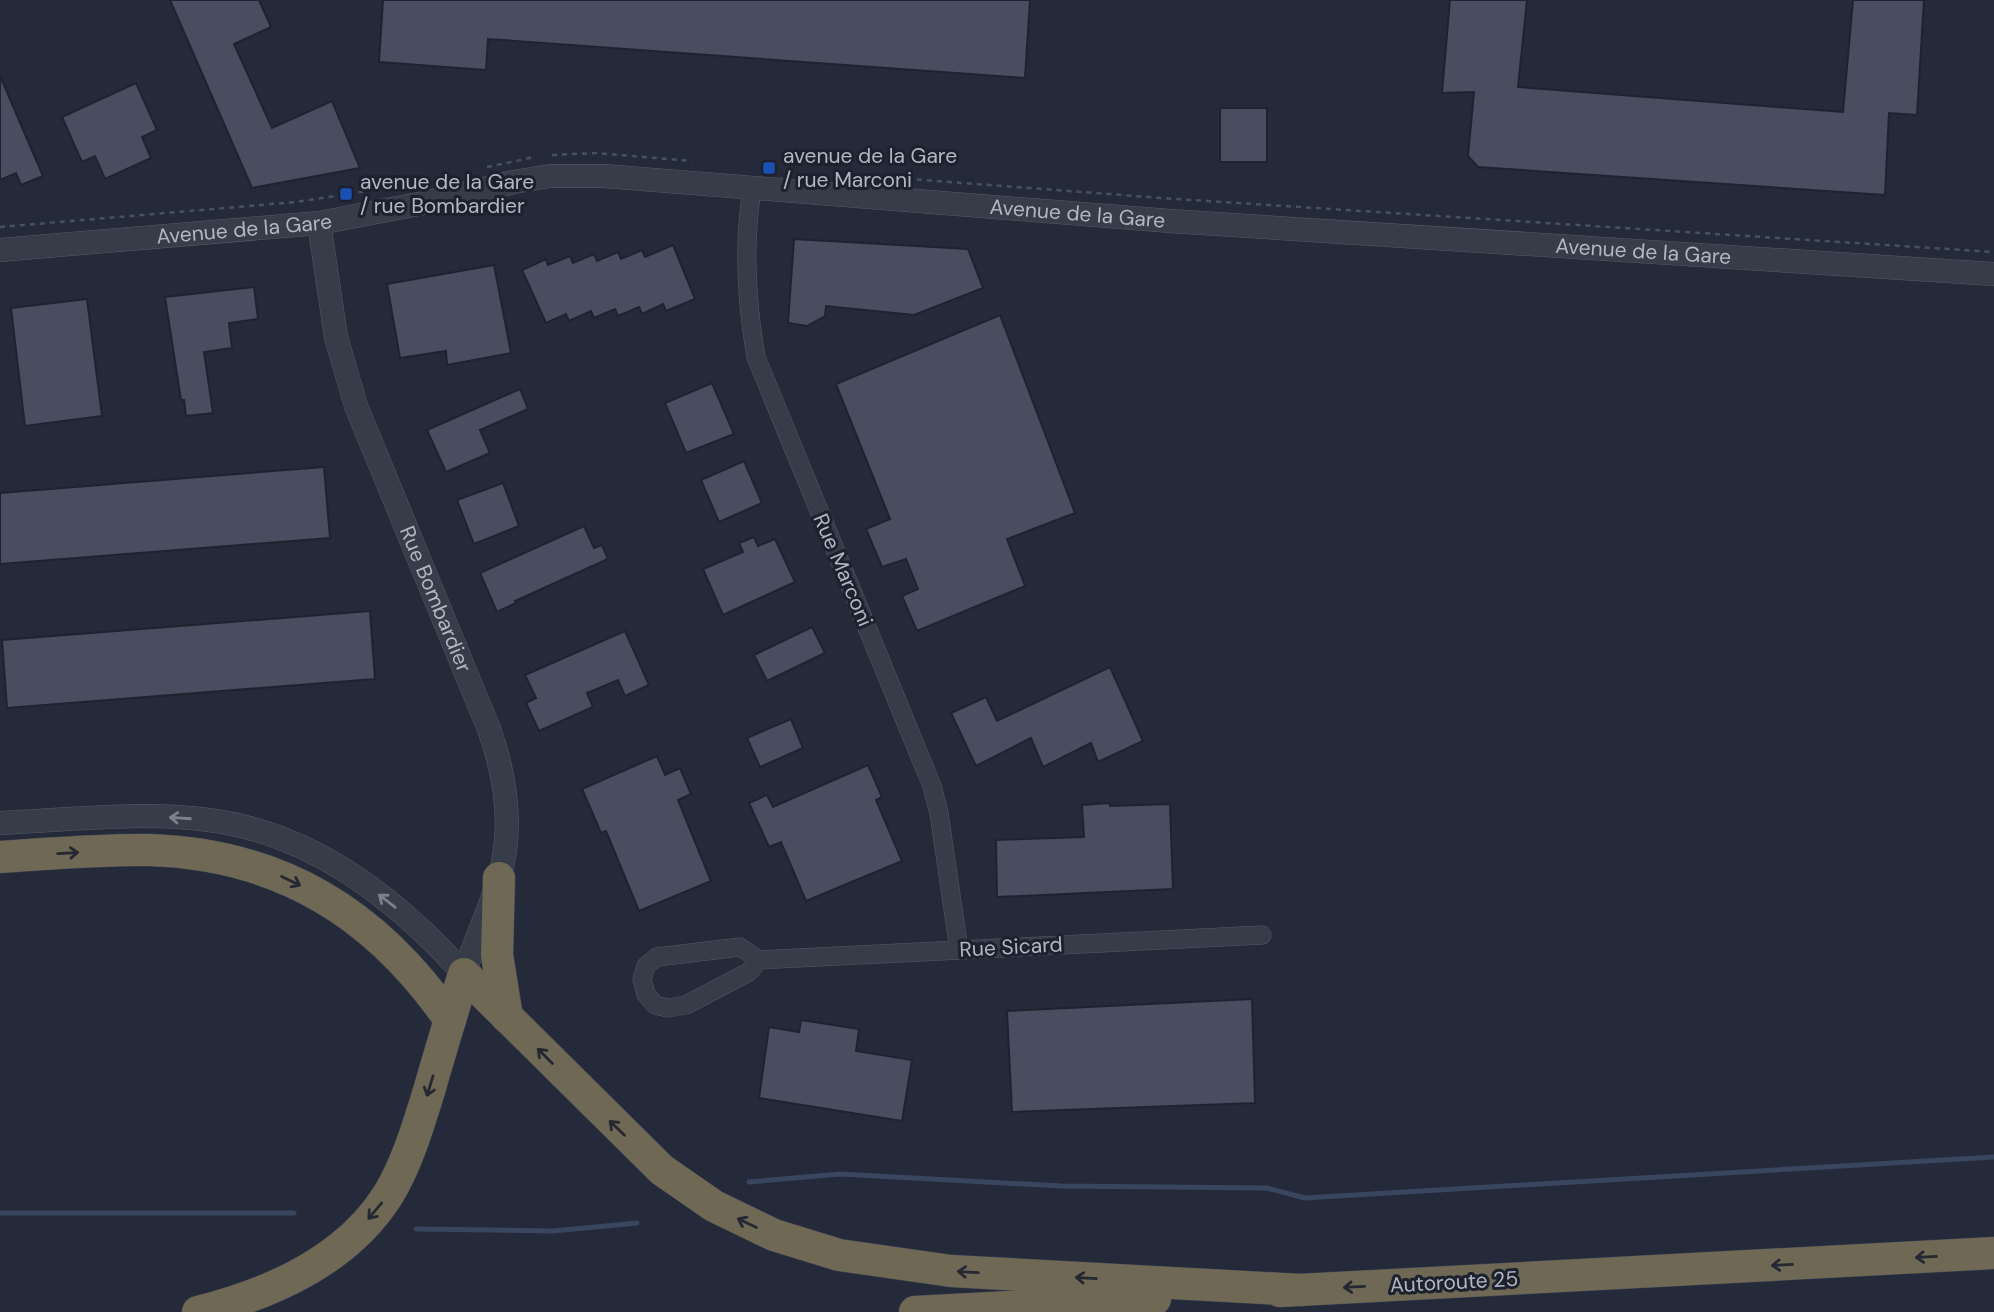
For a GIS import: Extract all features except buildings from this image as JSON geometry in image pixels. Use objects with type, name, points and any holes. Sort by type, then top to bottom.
[{"type":"highway","points":[[0,857],[128,850],[168,851],[237,861],[285,877],[331,902],[366,928],[427,987],[450,1020]]},
{"type":"highway","points":[[499,878],[497,955],[507,1017]]},
{"type":"highway","points":[[198,1312],[252,1296],[298,1275],[337,1249],[371,1217],[388,1195],[408,1152],[464,974],[613,1124],[669,1175],[714,1206],[774,1235],[850,1257],[951,1271],[1301,1290]]},
{"type":"highway","name":"Autoroute 25","points":[[915,1312],[1994,1254]]},
{"type":"street","name":"Avenue de la Gare","points":[[0,250],[319,223],[550,176],[615,177],[1170,221],[1994,274]]},
{"type":"street","name":"Rue Marconi","points":[[752,189],[746,229],[747,301],[756,357],[932,786],[939,813],[959,950]]},
{"type":"street","name":"Rue Bombardier","points":[[319,223],[336,337],[356,407],[489,729],[504,783],[506,843],[499,878],[464,974]]},
{"type":"street","points":[[0,824],[164,817],[230,824],[272,835],[332,862],[372,889],[423,931],[464,974]]},
{"type":"street","name":"Rue Sicard","points":[[759,960],[749,972],[686,1005],[677,1007],[655,1005],[646,994],[642,979],[646,966],[657,957],[740,947],[759,960],[1262,935]]},
{"type":"path","points":[[563,153],[656,157],[694,162]]},
{"type":"path","name":"Avenue de la Gare","points":[[895,177],[1150,197],[1994,252]]},
{"type":"path","name":"Avenue de la Gare","points":[[0,227],[296,202],[367,191],[390,184],[410,184]]},
{"type":"waterway","points":[[749,1182],[840,1174],[1061,1186],[1267,1188],[1305,1198],[1994,1157]]},
{"type":"waterway","points":[[0,1213],[294,1213]]},
{"type":"waterway","points":[[416,1229],[553,1231],[637,1223]]},
{"type":"place","name":"avenue de la Gare / rue Marconi","points":[[769,168]]},
{"type":"place","name":"avenue de la Gare / rue Bombardier","points":[[346,194]]}]
